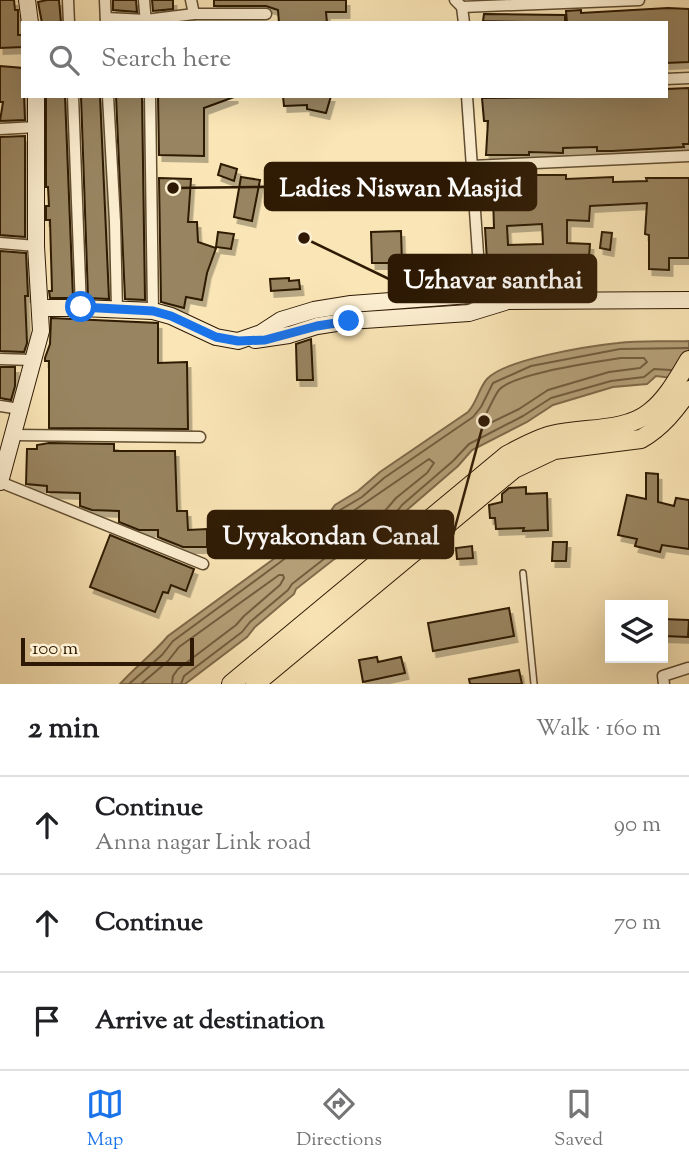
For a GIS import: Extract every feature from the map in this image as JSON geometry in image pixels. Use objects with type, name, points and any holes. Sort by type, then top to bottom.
[{"type":"main road","points":[[255,684],[514,469],[554,450],[641,439],[653,432],[665,421],[678,396],[689,360]]},
{"type":"main road","points":[[231,684],[507,455],[530,442],[551,435],[635,421],[678,396]]},
{"type":"street","points":[[27,0],[30,21]]},
{"type":"street","points":[[68,0],[69,21]]},
{"type":"street","points":[[105,0],[106,20],[146,21],[194,14],[267,14]]},
{"type":"street","points":[[144,0],[146,21]]},
{"type":"street","points":[[191,0],[194,14]]},
{"type":"street","points":[[463,21],[458,4],[639,0]]},
{"type":"street","points":[[668,79],[689,78]]},
{"type":"street","points":[[36,98],[36,246],[41,331],[20,409],[8,441],[0,482],[203,564]]},
{"type":"street","points":[[72,98],[81,307]]},
{"type":"street","points":[[108,98],[116,222],[117,309]]},
{"type":"street","points":[[150,98],[153,311]]},
{"type":"street","points":[[467,98],[481,297]]},
{"type":"street","points":[[0,129],[37,127]]},
{"type":"street","points":[[471,166],[689,156]]},
{"type":"street","points":[[0,243],[36,246]]},
{"type":"street","points":[[238,341],[261,333],[281,320],[314,310],[351,304],[470,295],[507,301],[689,300]]},
{"type":"street","points":[[40,309],[81,307],[153,311],[171,316],[216,337],[238,341],[265,340],[317,326],[349,321],[469,313],[507,301]]},
{"type":"street","points":[[0,359],[32,360]]},
{"type":"street","points":[[0,406],[20,409]]},
{"type":"street","points":[[8,441],[200,437]]},
{"type":"street","points":[[664,684],[663,676],[689,665]]},
{"type":"lane","points":[[523,573],[534,684]]},
{"type":"water","points":[[689,341],[689,380],[656,376],[647,384],[613,387],[553,405],[527,422],[472,450],[458,466],[407,510],[396,524],[333,560],[296,589],[294,594],[247,637],[185,684],[120,684],[168,636],[325,519],[335,505],[468,412],[484,383],[497,372],[529,360],[588,347],[627,342]]},
{"type":"building","points":[[0,0],[14,0],[15,10],[18,10],[21,47],[0,48]]},
{"type":"building","points":[[59,0],[61,21],[42,21],[38,2]]},
{"type":"building","points":[[113,0],[136,0],[137,12],[113,10]]},
{"type":"building","points":[[152,0],[173,0],[173,9],[153,11]]},
{"type":"building","points":[[214,0],[346,0],[346,12],[326,12],[327,21],[279,21],[278,10],[266,6],[214,6]]},
{"type":"building","points":[[689,9],[689,62],[668,63],[668,21],[567,21],[566,11],[581,10],[581,13]]},
{"type":"building","points":[[484,14],[565,15],[565,21],[483,21]]},
{"type":"building","points":[[0,66],[21,68],[21,98],[24,98],[25,120],[0,121],[3,102],[0,102]]},
{"type":"building","points":[[689,88],[689,144],[683,144],[684,147],[612,151],[597,151],[597,147],[563,148],[563,153],[486,155],[488,121],[484,121],[482,98],[668,98],[668,89]]},
{"type":"building","points":[[46,98],[65,98],[73,298],[50,298],[50,220],[46,220],[46,206],[49,206],[46,187]]},
{"type":"building","points":[[81,98],[100,98],[109,299],[88,298]]},
{"type":"building","points":[[116,98],[142,98],[145,300],[125,299]]},
{"type":"building","points":[[158,98],[231,98],[204,108],[204,156],[159,155]]},
{"type":"building","points":[[283,98],[330,98],[326,113],[307,109],[307,105],[284,106]]},
{"type":"building","points":[[25,136],[25,237],[0,235],[0,137]]},
{"type":"building","points":[[221,164],[237,169],[234,181],[218,175]]},
{"type":"building","points":[[483,175],[566,175],[566,179],[613,177],[613,182],[647,181],[646,178],[689,178],[689,258],[669,258],[669,270],[649,269],[649,235],[645,234],[647,203],[590,206],[589,221],[567,220],[567,243],[590,244],[588,271],[569,270],[569,279],[545,280],[544,261],[512,262],[513,277],[488,277],[485,228],[494,228],[493,197],[482,197]],"holes":[[[542,224],[543,244],[508,245],[507,226]]]},
{"type":"building","points":[[241,177],[260,180],[252,221],[234,217]]},
{"type":"building","points":[[159,178],[191,179],[188,222],[197,222],[198,242],[216,248],[207,273],[202,300],[186,297],[184,308],[161,302]]},
{"type":"building","points":[[401,231],[402,263],[372,263],[371,232]]},
{"type":"building","points":[[218,232],[234,234],[231,249],[216,247]]},
{"type":"building","points":[[602,232],[612,233],[610,250],[600,248]]},
{"type":"building","points":[[0,251],[26,253],[28,296],[25,296],[27,343],[24,352],[0,351]]},
{"type":"building","points":[[289,278],[289,281],[299,280],[300,289],[271,291],[270,279]]},
{"type":"building","points":[[51,318],[158,323],[158,363],[187,362],[188,429],[49,428],[49,361],[45,361],[45,358],[50,344]]},
{"type":"building","points":[[311,339],[313,380],[297,380],[296,344]]},
{"type":"building","points":[[0,367],[15,367],[15,386],[11,400],[0,398]]},
{"type":"building","points":[[114,444],[114,451],[175,451],[177,511],[187,511],[188,530],[207,529],[207,547],[183,547],[158,537],[158,530],[139,530],[119,522],[119,511],[92,510],[80,506],[80,493],[47,492],[47,486],[26,484],[27,449],[37,449],[37,445]]},
{"type":"building","points":[[646,473],[658,474],[658,502],[674,506],[676,498],[689,500],[689,549],[662,545],[660,552],[635,546],[637,539],[618,535],[627,495],[646,499]]},
{"type":"building","points":[[526,487],[526,494],[547,493],[548,530],[496,529],[495,518],[490,518],[489,505],[502,502],[502,494],[509,488]]},
{"type":"building","points":[[110,535],[194,569],[186,591],[171,585],[168,593],[163,592],[155,612],[90,587]]},
{"type":"building","points":[[553,542],[567,542],[566,561],[552,561]]},
{"type":"building","points":[[472,546],[473,558],[457,559],[456,548]]},
{"type":"building","points":[[509,608],[514,636],[433,651],[428,623]]},
{"type":"building","points":[[668,619],[689,620],[688,637],[668,636]]},
{"type":"building","points":[[377,657],[378,662],[401,657],[405,673],[363,682],[359,660]]},
{"type":"building","points":[[519,670],[522,684],[470,684],[469,679]]},
{"type":"place","name":"Ladies Niswan Masjid","points":[[173,188]]},
{"type":"place","name":"Uzhavar santhai","points":[[304,238]]},
{"type":"place","name":"Uyyakondan Canal","points":[[484,421]]},
{"type":"route","points":[[81,307],[153,311],[171,316],[216,337],[238,341],[265,340],[317,326],[349,321]]}]
